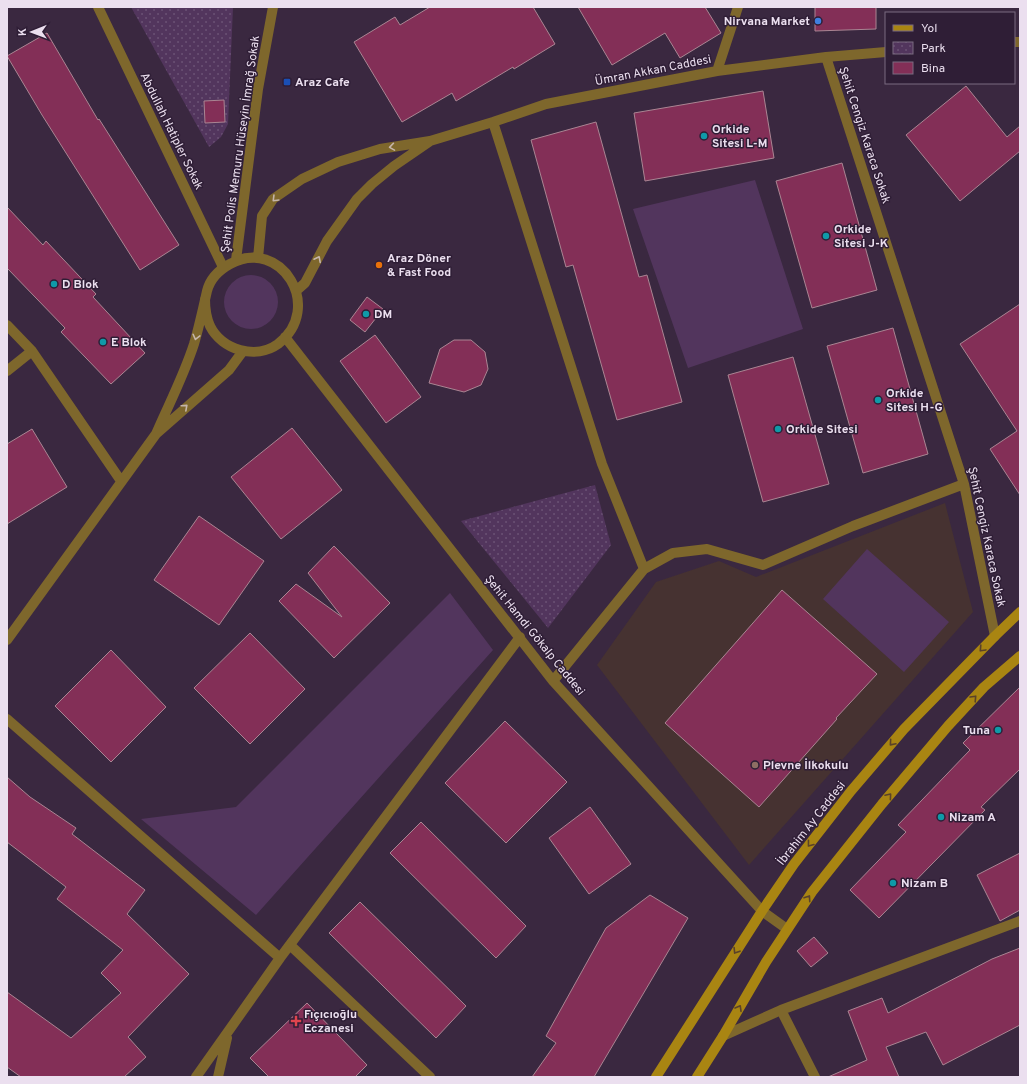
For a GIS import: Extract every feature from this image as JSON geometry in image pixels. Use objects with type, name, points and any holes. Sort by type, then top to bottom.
[{"type":"main road","name":"İbrahim Ay Caddesi","points":[[656,1077],[762,911],[794,864],[851,791],[904,729],[1020,612]]},
{"type":"main road","points":[[697,1077],[723,1036],[766,962],[812,892],[882,804],[948,726],[984,687],[1020,656]]},
{"type":"street","name":"Abdullah Hatipler Sokak","points":[[98,7],[223,267]]},
{"type":"street","name":"Şehit Polis Memuru Hüseyin İmrağ Sokak","points":[[236,260],[258,89],[273,7]]},
{"type":"street","points":[[717,71],[738,7]]},
{"type":"street","name":"Ümran Akkan Caddesi","points":[[430,141],[546,104],[717,71],[826,57],[885,52]]},
{"type":"street","name":"Şehit Cengiz Karaca Sokak","points":[[826,57],[964,484],[995,636]]},
{"type":"street","points":[[493,122],[602,464],[644,569]]},
{"type":"street","points":[[258,258],[262,216],[274,199],[302,179],[338,162],[380,149],[430,141]]},
{"type":"street","points":[[296,291],[305,283],[327,240],[357,199],[372,184],[394,166],[430,141]]},
{"type":"street","points":[[156,434],[192,350],[208,287],[214,276],[223,267],[236,260],[247,258],[258,258],[271,262],[282,269],[291,279],[299,303],[297,316],[293,327],[285,337],[276,345],[266,350],[254,352],[243,351],[230,346],[219,338],[210,327],[206,313],[205,299]]},
{"type":"street","points":[[7,325],[32,351],[121,481]]},
{"type":"street","name":"Şehit Hamdi Gökalp Caddesi","points":[[285,337],[553,681],[762,911],[787,929]]},
{"type":"street","points":[[7,371],[32,351]]},
{"type":"street","points":[[7,640],[156,434],[229,370],[243,351]]},
{"type":"street","points":[[553,681],[644,569],[673,553],[707,549],[763,564],[853,526],[964,484]]},
{"type":"street","points":[[196,1077],[280,958],[520,637]]},
{"type":"street","points":[[7,719],[280,958]]},
{"type":"street","points":[[723,1036],[781,1010],[1020,921]]},
{"type":"street","points":[[290,946],[430,1077]]},
{"type":"street","points":[[781,1010],[815,1077]]},
{"type":"street","points":[[218,1077],[228,1032]]},
{"type":"shaded area","name":"Plevne İlkokulu","points":[[945,503],[973,612],[749,865],[597,665],[656,582],[719,561],[756,577]]},
{"type":"green space","points":[[131,7],[233,7],[228,124],[221,137],[209,147]]},
{"type":"green space","points":[[755,180],[803,329],[688,368],[633,209]]},
{"type":"green space","points":[[246,275],[256,275],[270,283],[276,292],[278,302],[276,312],[270,321],[256,329],[246,329],[236,324],[229,317],[224,307],[224,297],[229,287],[236,280]]},
{"type":"green space","points":[[595,485],[611,545],[548,628],[461,521]]},
{"type":"green space","points":[[867,549],[949,622],[904,672],[823,599]]},
{"type":"green space","points":[[450,593],[493,650],[256,915],[141,819],[236,807]]},
{"type":"building","points":[[430,7],[533,7],[555,44],[514,69],[513,67],[456,101],[452,93],[402,122],[354,42],[395,17],[400,25]]},
{"type":"building","points":[[578,7],[705,7],[721,33],[680,58],[665,33],[612,65]]},
{"type":"building","points":[[815,7],[876,7],[876,29],[815,31]]},
{"type":"building","points":[[47,33],[98,120],[99,119],[179,245],[140,270],[42,115],[7,56]]},
{"type":"building","points":[[966,86],[1007,137],[1020,126],[1020,151],[960,201],[906,135]]},
{"type":"building","name":"Orkide Sitesi L-M","points":[[763,91],[774,158],[645,181],[634,113]]},
{"type":"building","points":[[224,100],[225,122],[205,123],[204,101]]},
{"type":"building","points":[[596,122],[639,277],[647,275],[682,402],[617,420],[573,265],[566,267],[531,140]]},
{"type":"building","name":"Orkide Sitesi J-K","points":[[842,163],[877,290],[812,308],[776,181]]},
{"type":"building","points":[[7,207],[43,245],[46,241],[96,294],[93,297],[145,353],[111,384],[61,332],[65,328],[7,268]]},
{"type":"building","name":"DM","points":[[367,297],[383,309],[365,332],[350,320]]},
{"type":"building","points":[[1020,304],[1020,495],[990,449],[1017,431],[960,344]]},
{"type":"building","name":"Orkide Sitesi H-G","points":[[893,328],[928,454],[863,473],[827,346]]},
{"type":"building","points":[[375,335],[421,397],[386,423],[340,361]]},
{"type":"building","points":[[454,340],[471,340],[485,352],[488,369],[481,385],[464,392],[429,383],[440,349]]},
{"type":"building","name":"Orkide Sitesi","points":[[793,357],[829,484],[763,502],[728,375]]},
{"type":"building","points":[[292,428],[342,490],[281,539],[231,477]]},
{"type":"building","points":[[32,429],[67,487],[7,524],[7,444]]},
{"type":"building","points":[[199,516],[264,561],[219,625],[154,580]]},
{"type":"building","points":[[334,546],[390,603],[334,658],[279,601],[296,584],[342,617],[308,573]]},
{"type":"building","points":[[782,590],[877,674],[836,718],[837,719],[759,807],[665,723]]},
{"type":"building","points":[[250,633],[305,689],[250,744],[194,688]]},
{"type":"building","points":[[111,650],[166,707],[111,762],[55,706]]},
{"type":"building","points":[[1020,687],[1020,769],[981,807],[985,810],[879,918],[850,890],[906,832],[898,825],[970,750],[963,743]]},
{"type":"building","points":[[505,721],[567,782],[506,843],[445,783]]},
{"type":"building","points":[[7,777],[30,797],[76,828],[72,834],[145,890],[127,914],[189,974],[128,1037],[146,1057],[124,1077],[21,1077],[7,1067],[7,992],[71,1038],[121,993],[101,973],[123,950],[57,899],[66,887],[7,842]]},
{"type":"building","points":[[590,807],[631,864],[589,894],[549,838]]},
{"type":"building","points":[[421,822],[526,926],[496,958],[390,853]]},
{"type":"building","points":[[1020,853],[1020,910],[1000,921],[977,875]]},
{"type":"building","points":[[650,895],[688,918],[594,1077],[532,1077],[556,1043],[546,1036],[606,928]]},
{"type":"building","points":[[360,902],[466,1006],[436,1038],[329,933]]},
{"type":"building","points":[[814,937],[828,953],[811,967],[797,951]]},
{"type":"building","points":[[1020,948],[1020,1025],[943,1065],[926,1032],[886,1047],[899,1077],[828,1077],[867,1060],[848,1011],[882,998],[888,1013],[992,959]]},
{"type":"building","points":[[307,1003],[367,1065],[355,1077],[269,1077],[250,1058]]},
{"type":"place","name":"Nirvana Market","points":[[818,21]]},
{"type":"place","name":"Araz Cafe","points":[[287,82]]},
{"type":"place","name":"Orkide Sitesi L-M","points":[[704,136]]},
{"type":"place","name":"Orkide Sitesi J-K","points":[[826,236]]},
{"type":"place","name":"Araz Döner & Fast Food","points":[[379,265]]},
{"type":"place","name":"D Blok","points":[[54,284]]},
{"type":"place","name":"DM","points":[[366,314]]},
{"type":"place","name":"E Blok","points":[[103,342]]},
{"type":"place","name":"Orkide Sitesi H-G","points":[[878,400]]},
{"type":"place","name":"Orkide Sitesi","points":[[778,429]]},
{"type":"place","name":"Tuna","points":[[998,730]]},
{"type":"place","name":"Plevne İlkokulu","points":[[755,765]]},
{"type":"place","name":"Nizam A","points":[[941,817]]},
{"type":"place","name":"Nizam B","points":[[893,883]]},
{"type":"place","name":"Fıçıcıoğlu Eczanesi","points":[[296,1021]]}]
